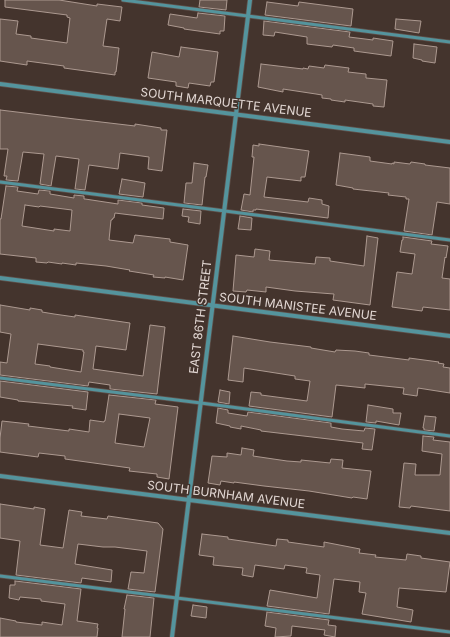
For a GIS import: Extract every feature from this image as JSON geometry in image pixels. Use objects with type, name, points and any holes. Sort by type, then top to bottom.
[{"type":"street","name":"EAST 86TH STREET","points":[[172,637],[250,0]]},
{"type":"street","name":"SOUTH MARQUETTE AVENUE","points":[[0,84],[450,142]]},
{"type":"street","name":"SOUTH MANISTEE AVENUE","points":[[0,278],[450,336]]},
{"type":"street","name":"SOUTH BURNHAM AVENUE","points":[[0,476],[450,533]]},
{"type":"lane","points":[[123,0],[450,42]]},
{"type":"lane","points":[[0,182],[450,240]]},
{"type":"lane","points":[[0,378],[450,436]]},
{"type":"lane","points":[[0,576],[450,632]]},
{"type":"building","points":[[5,0],[59,0],[97,6],[97,4],[122,7],[120,21],[107,19],[103,46],[119,48],[115,75],[27,61],[27,65],[0,61],[0,19],[18,21],[16,34],[31,36],[31,38],[67,43],[70,18],[67,17],[67,15],[5,7]]},
{"type":"building","points":[[200,0],[227,0],[226,10],[199,7]]},
{"type":"building","points":[[267,2],[298,6],[299,2],[353,9],[351,26],[265,15]]},
{"type":"building","points":[[198,13],[225,16],[224,31],[220,31],[220,34],[184,29],[168,25],[170,14],[197,18]]},
{"type":"building","points":[[396,19],[421,21],[419,33],[395,29]]},
{"type":"building","points":[[264,21],[350,32],[349,37],[393,41],[391,56],[354,51],[354,48],[333,45],[332,47],[307,44],[307,37],[275,32],[274,36],[263,35]]},
{"type":"building","points":[[414,44],[437,47],[435,63],[413,58]]},
{"type":"building","points":[[181,47],[218,52],[214,82],[211,82],[210,86],[189,83],[188,88],[176,86],[176,82],[148,78],[152,52],[179,57]]},
{"type":"building","points":[[261,64],[303,69],[308,69],[309,66],[324,68],[325,65],[349,68],[348,72],[366,74],[366,78],[387,80],[384,107],[345,100],[345,102],[331,100],[322,98],[322,95],[316,94],[283,89],[283,92],[258,87]]},
{"type":"building","points":[[0,110],[135,126],[135,124],[167,130],[162,171],[148,169],[149,157],[120,153],[118,169],[89,165],[85,190],[75,189],[79,159],[56,156],[51,186],[40,184],[44,154],[23,152],[18,181],[6,180],[7,176],[4,176],[8,149],[0,149]]},
{"type":"building","points":[[259,144],[309,151],[305,177],[301,177],[301,181],[267,177],[264,197],[308,202],[309,198],[322,200],[322,204],[329,206],[328,218],[256,209],[253,210],[253,212],[241,210],[244,194],[250,195],[254,157],[252,157],[253,145],[259,146]]},
{"type":"building","points":[[340,153],[370,157],[370,161],[392,164],[394,164],[394,162],[410,164],[411,162],[450,168],[450,204],[437,202],[432,235],[404,231],[409,199],[406,199],[406,197],[336,185]]},
{"type":"building","points":[[194,163],[208,165],[202,205],[184,203],[186,183],[192,183]]},
{"type":"building","points":[[122,179],[145,183],[143,197],[119,194]]},
{"type":"building","points":[[6,186],[18,187],[17,191],[38,194],[39,190],[50,191],[50,194],[74,198],[74,195],[84,196],[84,199],[118,204],[118,200],[164,208],[163,219],[115,213],[114,218],[111,220],[109,240],[133,243],[135,235],[170,239],[170,242],[188,245],[183,280],[153,277],[154,275],[106,266],[76,263],[76,265],[36,262],[36,258],[0,254],[1,219]],"holes":[[[25,205],[72,210],[70,231],[54,229],[54,231],[22,226]]]},
{"type":"building","points":[[183,209],[201,211],[200,224],[188,222],[189,217],[182,216]]},
{"type":"building","points":[[240,216],[252,218],[251,230],[238,229]]},
{"type":"building","points":[[367,236],[378,238],[370,305],[333,300],[334,294],[266,287],[266,292],[247,290],[246,292],[233,291],[236,255],[254,257],[255,249],[270,251],[269,260],[315,264],[316,257],[330,258],[330,261],[364,266]]},
{"type":"building","points":[[403,237],[432,241],[431,244],[448,246],[442,278],[450,279],[450,310],[423,307],[422,311],[392,307],[397,272],[412,274],[415,254],[400,252]]},
{"type":"building","points":[[0,305],[30,310],[30,308],[42,310],[42,312],[75,317],[75,315],[130,323],[126,350],[96,346],[93,369],[143,376],[150,325],[165,327],[157,394],[110,389],[110,385],[89,382],[88,386],[0,375],[0,362],[7,363],[11,334],[0,332]],"holes":[[[38,344],[83,350],[81,372],[35,364]]]},
{"type":"building","points":[[233,336],[311,347],[335,352],[336,350],[355,351],[369,353],[369,355],[439,362],[438,363],[444,364],[443,367],[450,368],[450,393],[418,388],[417,396],[403,394],[404,388],[365,384],[365,388],[336,385],[332,417],[249,406],[251,392],[261,393],[261,395],[307,401],[310,381],[295,379],[295,376],[244,368],[243,382],[228,380]]},
{"type":"building","points":[[0,381],[88,392],[86,410],[72,408],[73,406],[18,401],[0,397]]},
{"type":"building","points":[[220,390],[230,392],[229,404],[218,402]]},
{"type":"building","points":[[109,395],[156,400],[155,404],[178,407],[169,479],[157,477],[157,474],[129,471],[130,468],[65,459],[65,456],[39,453],[38,457],[0,452],[2,421],[29,424],[28,426],[89,432],[90,420],[105,421]],"holes":[[[119,414],[150,418],[144,447],[115,443]]]},
{"type":"building","points":[[368,405],[393,409],[393,413],[401,413],[399,425],[376,421],[376,423],[366,422]]},
{"type":"building","points":[[218,408],[228,410],[228,413],[247,416],[248,412],[331,423],[331,427],[342,429],[364,431],[365,428],[375,429],[372,450],[362,449],[363,443],[261,431],[241,426],[241,429],[230,427],[216,423]]},
{"type":"building","points":[[425,416],[436,417],[434,431],[424,430]]},
{"type":"building","points":[[423,436],[434,437],[433,440],[450,442],[450,511],[411,506],[410,508],[399,507],[404,463],[416,464],[415,475],[440,475],[442,454],[422,451]]},
{"type":"building","points":[[242,448],[254,450],[253,456],[301,462],[301,460],[330,463],[331,459],[343,460],[342,468],[371,471],[367,499],[234,482],[221,481],[220,485],[208,483],[212,456],[227,457],[227,453],[241,455]]},
{"type":"building","points":[[0,504],[34,509],[34,507],[45,509],[40,545],[63,548],[69,510],[82,512],[81,516],[107,519],[108,516],[158,523],[163,529],[155,592],[128,589],[131,572],[144,573],[147,551],[115,547],[78,544],[75,564],[112,570],[111,582],[82,578],[81,583],[16,575],[20,541],[0,538]]},
{"type":"building","points":[[202,534],[228,537],[228,539],[276,546],[277,539],[324,547],[324,542],[360,549],[359,553],[376,555],[375,557],[406,560],[407,554],[421,556],[421,558],[450,562],[446,592],[399,588],[397,607],[413,610],[411,622],[362,614],[366,593],[359,592],[360,582],[334,579],[329,614],[267,606],[270,590],[317,598],[320,575],[306,573],[307,568],[285,565],[284,569],[255,565],[253,577],[242,575],[243,568],[213,565],[214,557],[199,555]]},
{"type":"building","points":[[15,581],[81,589],[77,621],[98,624],[97,637],[0,637],[0,618],[16,622],[42,625],[42,622],[62,625],[65,604],[41,601],[41,599],[20,597],[19,600],[9,598],[10,585],[15,585]]},
{"type":"building","points":[[127,595],[154,598],[150,637],[122,637],[124,609]]},
{"type":"building","points":[[193,605],[207,607],[206,618],[191,616]]},
{"type":"building","points":[[267,612],[329,620],[328,625],[336,626],[335,637],[324,635],[325,630],[292,626],[291,636],[275,637],[276,628],[265,626]]}]
